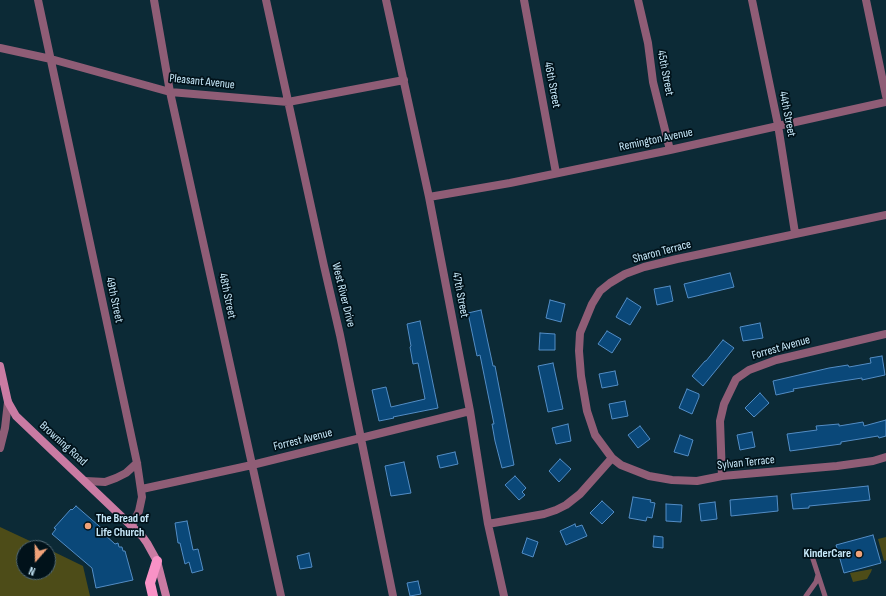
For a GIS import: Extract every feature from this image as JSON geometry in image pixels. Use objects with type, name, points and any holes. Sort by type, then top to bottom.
[{"type":"main road","name":"Browning Road","points":[[0,366],[8,402],[13,412],[21,422],[86,481],[132,526]]},
{"type":"main road","points":[[132,526],[148,543],[157,561],[166,596]]},
{"type":"main road","points":[[153,596],[150,583],[157,561]]},
{"type":"street","name":"49th Street","points":[[38,0],[142,489],[139,511],[132,526]]},
{"type":"street","name":"48th Street","points":[[154,0],[170,92],[281,596]]},
{"type":"street","name":"West River Drive","points":[[266,0],[340,335],[392,596]]},
{"type":"street","name":"47th Street","points":[[386,0],[429,197],[470,411],[488,524],[504,596]]},
{"type":"street","name":"46th Street","points":[[524,0],[556,173]]},
{"type":"street","name":"45th Street","points":[[638,0],[648,43],[653,82],[670,150]]},
{"type":"street","name":"44th Street","points":[[752,0],[778,126],[794,233]]},
{"type":"street","points":[[866,0],[886,96]]},
{"type":"street","name":"Pleasant Avenue","points":[[0,48],[51,59],[170,92],[288,102],[404,80]]},
{"type":"street","name":"Remington Avenue","points":[[429,197],[670,150],[886,102]]},
{"type":"street","name":"Sharon Terrace","points":[[612,458],[595,435],[587,411],[581,376],[579,351],[580,333],[585,318],[600,291],[620,277],[644,267],[794,233],[886,215]]},
{"type":"street","name":"Forrest Avenue","points":[[722,476],[720,421],[724,404],[736,379],[749,370],[776,360],[886,334]]},
{"type":"street","points":[[0,448],[5,428],[8,402]]},
{"type":"street","name":"Forrest Avenue","points":[[142,489],[252,465],[470,411]]},
{"type":"street","name":"Sylvan Terrace","points":[[612,458],[621,466],[649,476],[672,480],[697,481],[722,476],[837,466],[873,461],[886,457]]},
{"type":"street","points":[[488,524],[544,514],[566,506],[580,494],[612,458]]},
{"type":"street","points":[[86,481],[106,482],[126,473],[137,463]]},
{"type":"lane","points":[[812,552],[825,596]]},
{"type":"lane","points":[[806,596],[816,582],[818,574]]},
{"type":"shaded area","points":[[0,527],[28,540],[16,540],[16,580],[56,580],[56,553],[83,566],[90,596],[0,596]]},
{"type":"shaded area","points":[[886,537],[886,560],[884,561],[878,539]]},
{"type":"shaded area","points":[[872,569],[867,579],[853,582],[850,573]]},
{"type":"building","points":[[730,273],[734,287],[688,298],[684,284]]},
{"type":"building","points":[[670,286],[673,301],[657,305],[654,289]]},
{"type":"building","points":[[627,298],[641,307],[630,325],[616,317]]},
{"type":"building","points":[[550,300],[565,304],[561,322],[546,318]]},
{"type":"building","points":[[481,310],[493,366],[495,366],[514,465],[502,468],[495,441],[492,424],[494,424],[480,355],[477,356],[468,313]]},
{"type":"building","points":[[420,321],[438,408],[379,421],[372,390],[386,387],[391,407],[425,399],[418,363],[413,364],[407,324]]},
{"type":"building","points":[[760,323],[763,338],[743,341],[740,327]]},
{"type":"building","points":[[607,331],[621,339],[612,353],[598,344]]},
{"type":"building","points":[[540,333],[555,334],[555,350],[539,350]]},
{"type":"building","points":[[723,340],[734,348],[703,386],[692,376]]},
{"type":"building","points":[[882,356],[885,375],[862,380],[862,378],[793,389],[794,391],[776,395],[773,381],[829,368],[848,365],[849,367],[871,363],[870,358]]},
{"type":"building","points":[[553,363],[563,409],[548,412],[538,366]]},
{"type":"building","points":[[615,371],[618,385],[602,388],[599,374]]},
{"type":"building","points":[[687,389],[699,394],[692,414],[679,408]]},
{"type":"building","points":[[760,393],[769,403],[754,417],[745,408]]},
{"type":"building","points":[[625,401],[628,416],[612,419],[609,404]]},
{"type":"building","points":[[886,420],[886,436],[879,438],[878,436],[841,442],[841,444],[790,451],[787,434],[817,430],[816,426],[839,424],[839,426],[863,422],[864,426]]},
{"type":"building","points":[[568,424],[571,441],[556,444],[552,428]]},
{"type":"building","points":[[640,426],[650,439],[638,448],[628,435]]},
{"type":"building","points":[[752,432],[755,447],[740,450],[737,435]]},
{"type":"building","points":[[680,435],[693,440],[688,456],[674,452]]},
{"type":"building","points":[[455,452],[458,464],[440,468],[437,456]]},
{"type":"building","points":[[560,459],[571,469],[559,482],[549,471]]},
{"type":"building","points":[[404,462],[411,493],[391,496],[385,466]]},
{"type":"building","points":[[515,476],[526,488],[522,492],[525,495],[519,500],[505,485]]},
{"type":"building","points":[[868,486],[870,500],[793,509],[791,494]]},
{"type":"building","points":[[777,496],[778,511],[731,516],[730,500]]},
{"type":"building","points":[[633,497],[651,500],[650,502],[655,503],[652,518],[647,517],[646,521],[629,518]]},
{"type":"building","points":[[602,501],[614,512],[602,524],[590,513]]},
{"type":"building","points":[[715,502],[717,519],[701,521],[699,504]]},
{"type":"building","points":[[666,504],[682,505],[681,522],[666,521]]},
{"type":"building","points":[[76,506],[106,532],[104,534],[115,544],[118,543],[119,547],[122,547],[123,551],[125,551],[133,580],[96,588],[92,568],[52,534],[56,529],[54,528],[71,509],[72,510]]},
{"type":"building","points":[[187,521],[193,550],[198,549],[203,570],[192,573],[189,562],[185,564],[180,543],[178,543],[175,523]]},
{"type":"building","points":[[575,524],[576,527],[582,525],[587,536],[566,545],[560,531]]},
{"type":"building","name":"KinderCare","points":[[873,535],[881,563],[844,573],[836,545]]},
{"type":"building","points":[[654,536],[663,537],[663,548],[653,547]]},
{"type":"building","points":[[527,538],[538,542],[533,557],[522,553]]},
{"type":"building","points":[[309,553],[312,567],[300,569],[297,556]]},
{"type":"building","points":[[418,581],[421,594],[410,596],[407,583]]},
{"type":"place","name":"The Bread of Life Church","points":[[88,526]]},
{"type":"place","name":"KinderCare","points":[[859,554]]}]
